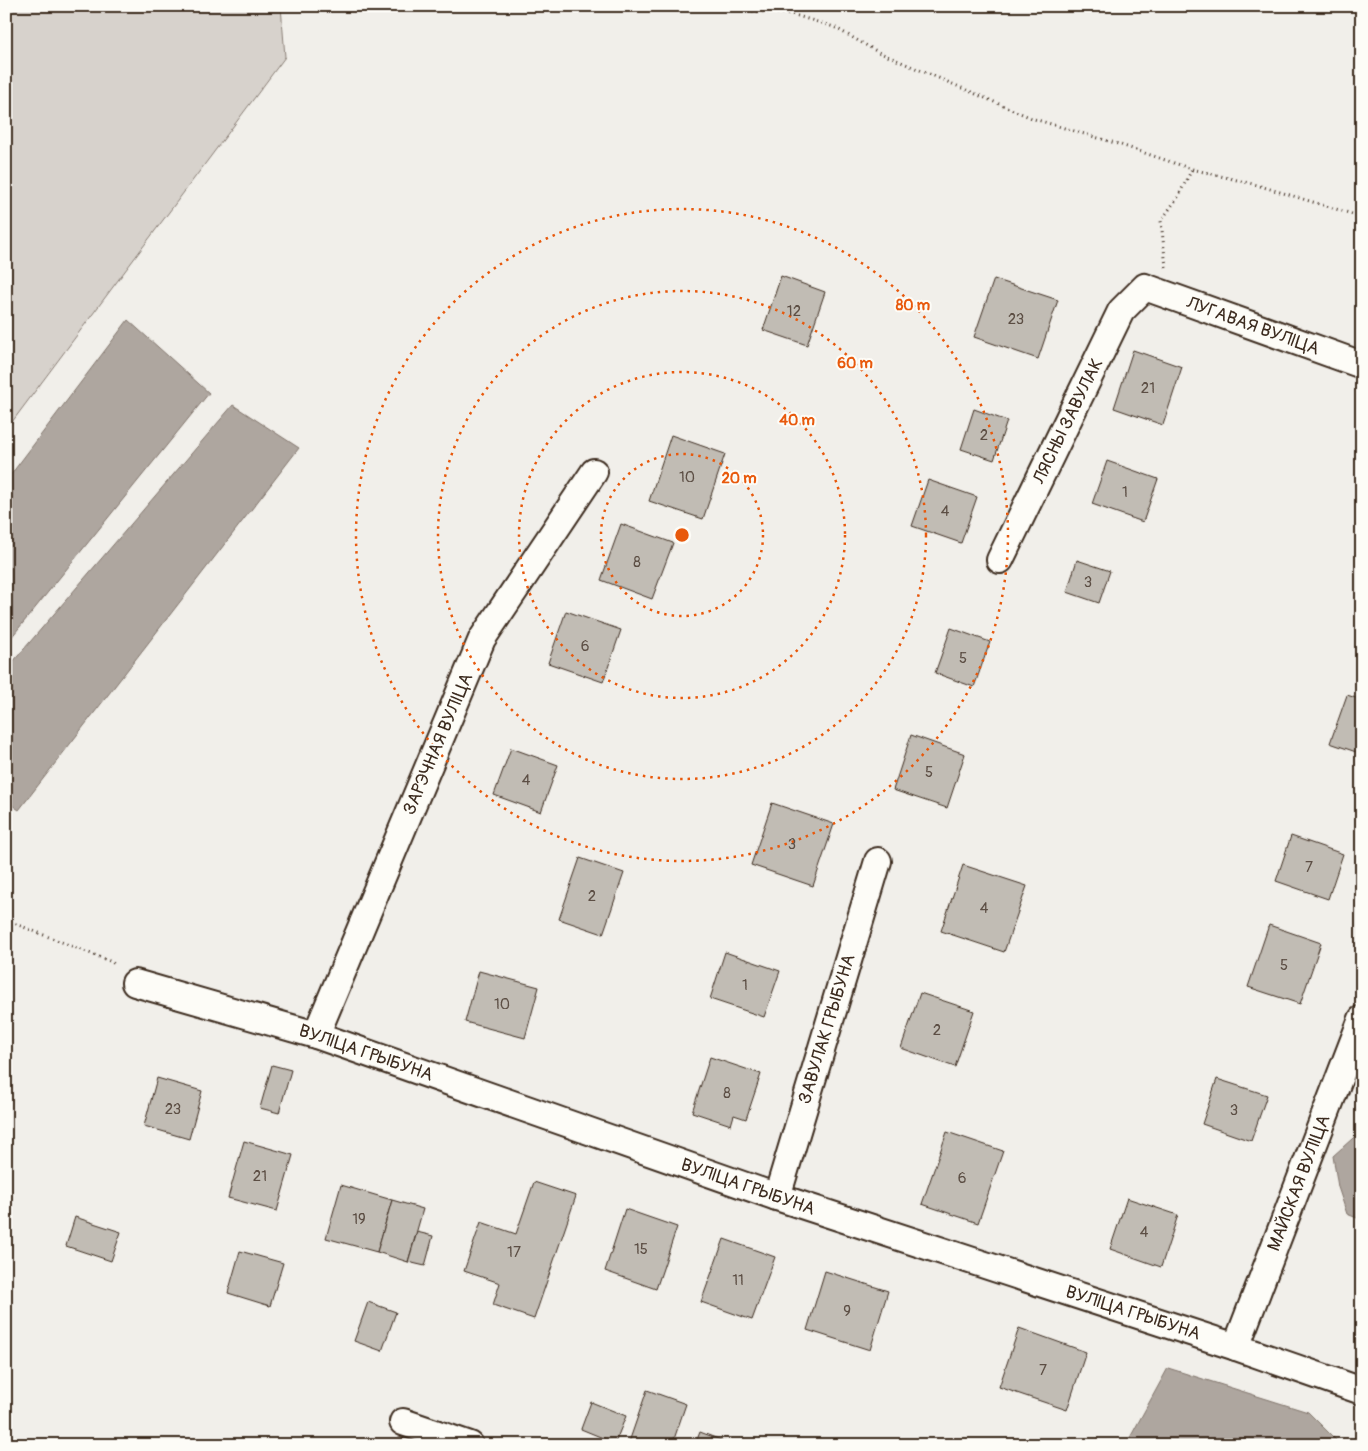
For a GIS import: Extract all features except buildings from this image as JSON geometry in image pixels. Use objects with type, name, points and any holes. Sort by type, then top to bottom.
[{"type":"street","name":"ЛУГАВАЯ ВУЛІЦА","points":[[1145,287],[1362,365]]},
{"type":"street","name":"ЛЯСНЫ ЗАВУЛАК","points":[[1000,560],[1121,311],[1145,287]]},
{"type":"street","name":"ЗАРЭЧНАЯ ВУЛІЦА","points":[[316,1035],[482,639],[594,472]]},
{"type":"street","name":"ЗАВУЛАК ГРЫБУНА","points":[[776,1197],[878,861]]},
{"type":"street","name":"ВУЛІЦА ГРЫБУНА","points":[[135,983],[316,1035],[776,1197],[1362,1390]]},
{"type":"street","name":"МАЙСКАЯ ВУЛІЦА","points":[[1236,1347],[1362,1019]]},
{"type":"street","points":[[403,1422],[470,1445]]},
{"type":"path","points":[[733,6],[752,11],[791,14],[834,27],[878,52],[1034,119],[1115,143],[1192,169],[1257,185],[1362,217]]},
{"type":"path","points":[[1173,298],[1163,252],[1161,221],[1178,197],[1192,169]]},
{"type":"path","points":[[6,920],[112,962],[135,983]]},
{"type":"shaded area","points":[[6,6],[281,6],[285,57],[6,430]]},
{"type":"shaded area","points":[[128,320],[209,393],[6,644],[6,481]]},
{"type":"shaded area","points":[[233,405],[299,448],[19,810],[6,801],[6,670]]},
{"type":"shaded area","points":[[1362,1130],[1362,1220],[1347,1214],[1338,1187],[1333,1156]]},
{"type":"shaded area","points":[[1168,1368],[1308,1412],[1341,1445],[1126,1445]]}]
